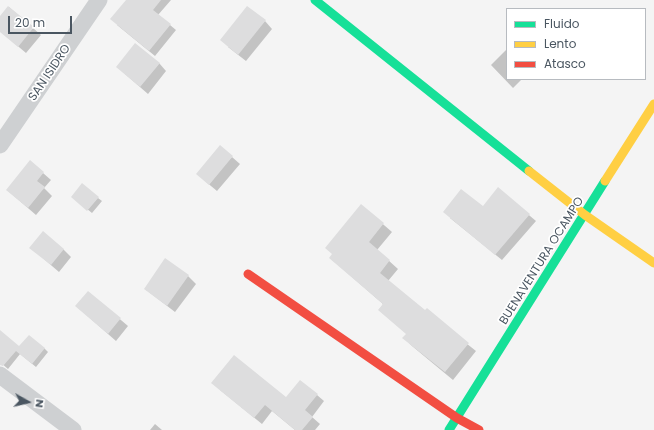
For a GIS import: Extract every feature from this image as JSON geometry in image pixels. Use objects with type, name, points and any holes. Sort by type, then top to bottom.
[{"type":"street","name":"SAN ISIDRO","points":[[0,145],[99,0]]},
{"type":"street","points":[[315,0],[585,215],[654,263]]},
{"type":"street","name":"BUENAVENTURA OCAMPO","points":[[449,430],[654,104]]},
{"type":"street","points":[[248,274],[456,418],[480,430]]},
{"type":"street","points":[[0,375],[73,430]]},
{"type":"building","points":[[126,0],[161,0],[153,10],[171,24],[149,51],[110,19]]},
{"type":"building","points":[[8,6],[34,27],[18,47],[0,32],[0,16]]},
{"type":"building","points":[[247,6],[266,20],[238,55],[220,40]]},
{"type":"building","points":[[135,43],[160,63],[140,87],[116,67]]},
{"type":"building","points":[[220,145],[233,156],[209,185],[196,174]]},
{"type":"building","points":[[30,160],[44,172],[37,181],[45,187],[28,208],[6,190]]},
{"type":"building","points":[[82,183],[99,197],[87,211],[71,197]]},
{"type":"building","points":[[498,187],[530,214],[495,255],[443,212],[461,189],[483,206]]},
{"type":"building","points":[[361,204],[384,223],[369,242],[390,260],[380,273],[425,310],[427,308],[469,343],[445,372],[402,338],[406,334],[378,310],[383,304],[329,258],[332,254],[325,248]]},
{"type":"building","points":[[43,231],[64,249],[51,265],[29,248]]},
{"type":"building","points":[[165,258],[189,275],[167,306],[144,289]]},
{"type":"building","points":[[88,291],[121,318],[108,334],[75,306]]},
{"type":"building","points":[[0,330],[19,346],[29,335],[45,348],[32,364],[16,351],[3,366],[0,365]]},
{"type":"building","points":[[234,355],[286,397],[300,380],[318,394],[305,410],[313,417],[302,430],[295,430],[265,405],[254,418],[211,383]]},
{"type":"traffic: fast","points":[[315,0],[529,171]]},
{"type":"traffic: fast","points":[[449,430],[605,181]]},
{"type":"traffic: slow","points":[[605,181],[654,104]]},
{"type":"traffic: slow","points":[[529,171],[585,215],[654,263]]},
{"type":"traffic: jam","points":[[248,274],[457,418],[479,430]]}]
